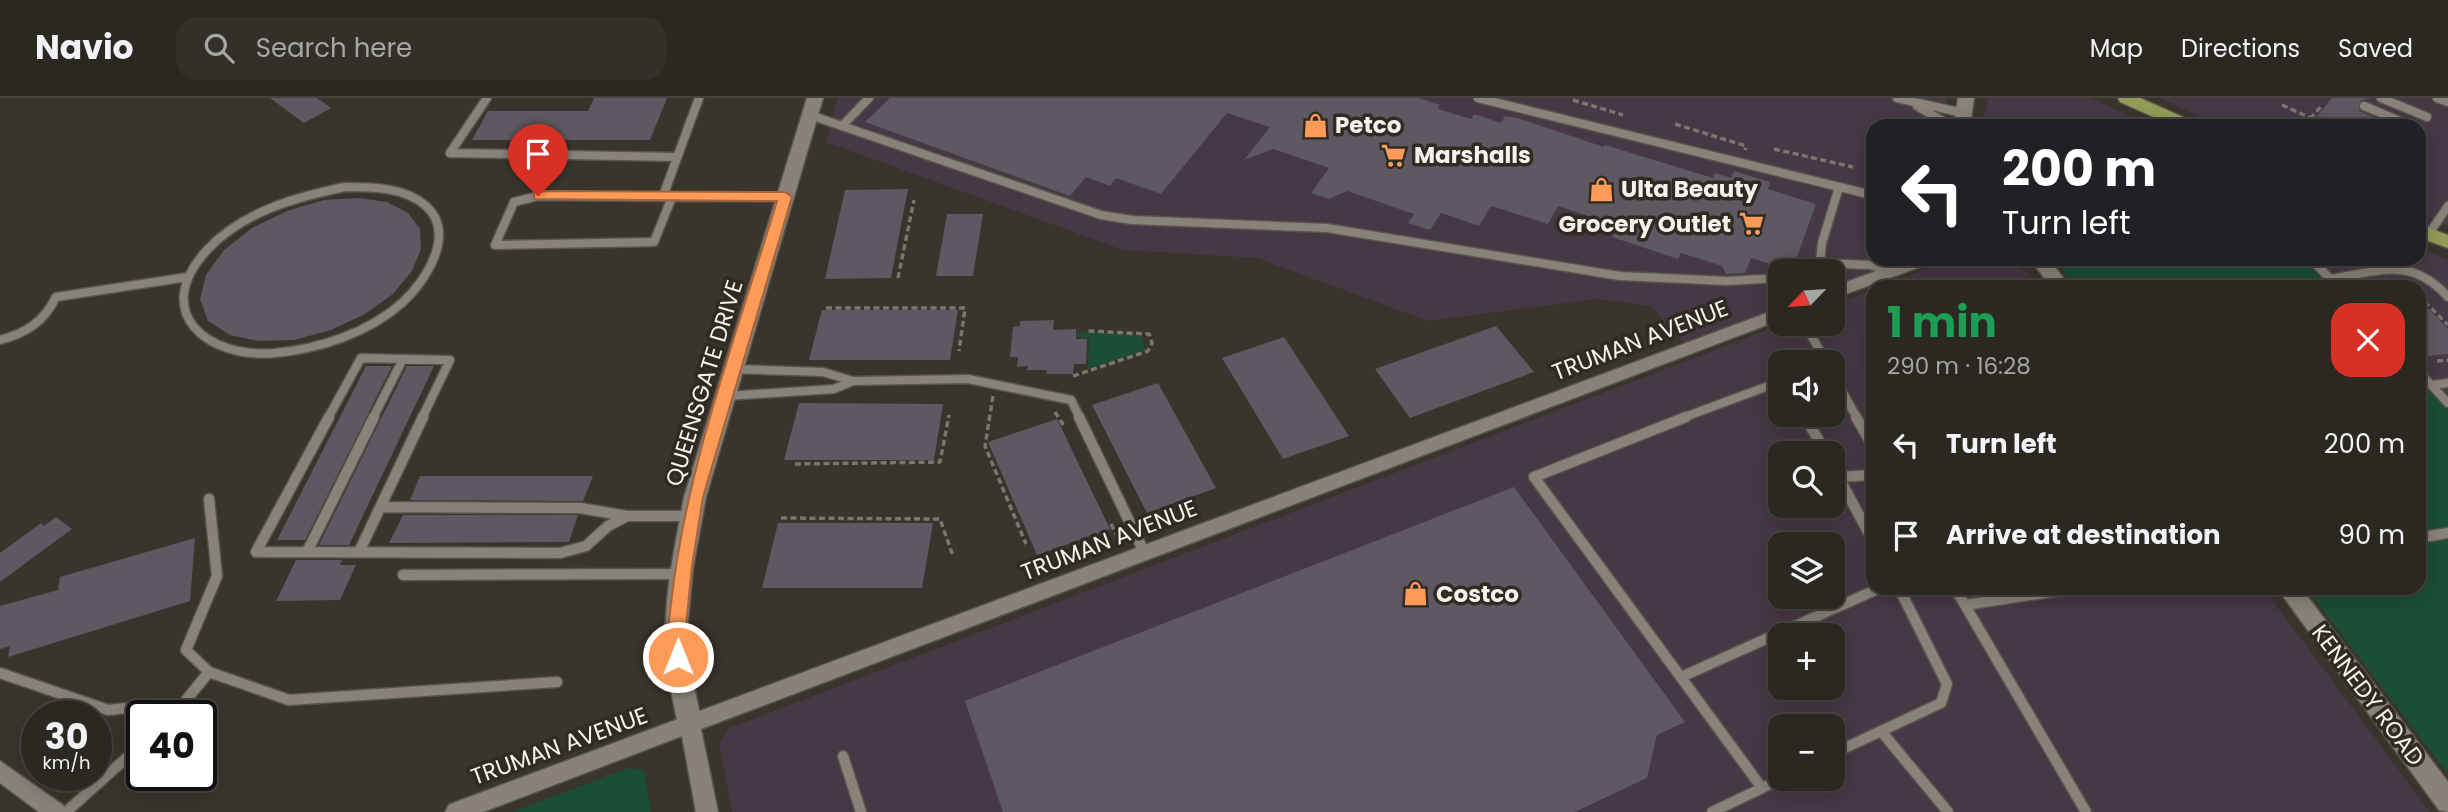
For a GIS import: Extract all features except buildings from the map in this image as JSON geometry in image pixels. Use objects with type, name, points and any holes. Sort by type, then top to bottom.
[{"type":"main road","points":[[2126,98],[2172,119]]},
{"type":"main road","points":[[2426,233],[2448,242]]},
{"type":"street","name":"QUEENSGATE DRIVE","points":[[707,812],[680,677],[676,636],[683,574],[692,516],[813,106]]},
{"type":"street","points":[[1866,280],[1905,266]]},
{"type":"street","points":[[2044,266],[2056,280]]},
{"type":"street","points":[[1845,288],[1866,280]]},
{"type":"street","name":"TRUMAN AVENUE","points":[[456,812],[1768,319]]},
{"type":"street","name":"KENNEDY ROAD","points":[[2293,595],[2448,802]]},
{"type":"street","points":[[0,771],[56,812]]},
{"type":"lane","points":[[487,98],[450,153],[677,157]]},
{"type":"lane","points":[[699,98],[677,157],[667,196],[654,242],[495,245],[514,202],[538,196],[667,196],[785,197]]},
{"type":"lane","points":[[842,126],[869,98]]},
{"type":"lane","points":[[1478,98],[1866,194]]},
{"type":"lane","points":[[1897,98],[1964,112]]},
{"type":"lane","points":[[2381,98],[2427,117]]},
{"type":"lane","points":[[2437,98],[2448,102]]},
{"type":"lane","points":[[1912,103],[1939,119]]},
{"type":"lane","points":[[813,106],[842,126],[1101,215],[1132,220],[1322,228],[1612,274],[1683,280],[1768,278]]},
{"type":"lane","points":[[2364,106],[2395,119]]},
{"type":"lane","points":[[0,340],[19,336],[48,315],[56,297],[188,278],[206,251],[234,227],[268,208],[307,194],[345,187],[380,187],[409,195],[430,210],[440,230],[437,257],[420,286],[389,313],[347,336],[301,350],[255,354],[218,347],[192,330],[182,306],[188,278]]},
{"type":"lane","points":[[1820,259],[1822,243],[1839,187]]},
{"type":"lane","points":[[2426,229],[2448,205]]},
{"type":"lane","points":[[1845,264],[1866,265]]},
{"type":"lane","points":[[1873,266],[1890,271]]},
{"type":"lane","points":[[2318,266],[2331,279],[2389,271],[2415,271],[2431,279],[2448,298]]},
{"type":"lane","points":[[359,552],[450,360],[361,358],[257,552],[560,553],[586,545],[608,526],[627,516]]},
{"type":"lane","points":[[307,552],[403,359]]},
{"type":"lane","points":[[734,369],[823,372],[853,381],[968,379],[1071,400],[1145,554]]},
{"type":"lane","points":[[2426,379],[2448,403]]},
{"type":"lane","points":[[726,396],[834,389],[853,381]]},
{"type":"lane","points":[[2432,385],[2448,383]]},
{"type":"lane","points":[[1762,788],[1534,477],[1768,386]]},
{"type":"lane","points":[[1845,396],[1866,434]]},
{"type":"lane","points":[[1845,477],[1866,475]]},
{"type":"lane","points":[[1845,488],[1866,528]]},
{"type":"lane","points":[[209,499],[217,576],[186,650],[209,672],[289,700],[557,682]]},
{"type":"lane","points":[[381,507],[580,508],[627,516],[692,516]]},
{"type":"lane","points":[[2426,537],[2448,533]]},
{"type":"lane","points":[[403,575],[683,574]]},
{"type":"lane","points":[[1681,677],[1866,594]]},
{"type":"lane","points":[[1845,748],[1941,703],[1947,684],[1930,644],[1903,595]]},
{"type":"lane","points":[[1959,595],[2087,812]]},
{"type":"lane","points":[[1965,605],[2031,595]]},
{"type":"lane","points":[[186,700],[209,672]]},
{"type":"lane","points":[[0,673],[108,710],[126,708]]},
{"type":"lane","points":[[1881,731],[1948,812]]},
{"type":"lane","points":[[843,756],[861,812]]},
{"type":"lane","points":[[66,812],[126,758]]},
{"type":"lane","points":[[1712,812],[1768,785]]},
{"type":"path","points":[[1573,100],[1623,115]]},
{"type":"path","points":[[2282,105],[2311,118],[2322,105]]},
{"type":"path","points":[[1675,124],[1746,146]]},
{"type":"path","points":[[1774,149],[1853,167]]},
{"type":"path","points":[[898,278],[914,200]]},
{"type":"path","points":[[2426,303],[2448,325]]},
{"type":"path","points":[[826,308],[965,308],[959,351]]},
{"type":"path","points":[[1073,376],[1148,351],[1152,344],[1149,334],[1088,331]]},
{"type":"path","points":[[2437,361],[2448,359]]},
{"type":"path","points":[[994,394],[985,446],[1026,544]]},
{"type":"path","points":[[1046,408],[1059,414],[1064,426]]},
{"type":"path","points":[[795,464],[940,462],[948,415]]},
{"type":"path","points":[[780,518],[940,519],[953,556]]},
{"type":"path","points":[[1111,523],[1122,547]]},
{"type":"shaded area","points":[[838,98],[1948,98],[1945,119],[1866,119],[1866,266],[1888,266],[1845,282],[1845,259],[1768,259],[1768,312],[1684,343],[1650,306],[1598,299],[1428,321],[1257,258],[1123,250],[826,142]]},
{"type":"shaded area","points":[[1988,98],[2090,98],[2136,119],[1984,119]]},
{"type":"shaded area","points":[[2159,98],[2448,98],[2448,226],[2426,217],[2426,119],[2206,119]]},
{"type":"shaded area","points":[[2426,250],[2448,260],[2448,412],[2426,387],[2426,280],[2332,280],[2320,266],[2426,266]]},
{"type":"shaded area","points":[[1934,266],[2017,266],[2034,280],[1897,280]]},
{"type":"shaded area","points":[[1866,292],[1866,595],[2268,595],[2430,812],[732,812],[719,743],[730,728],[1768,330],[1768,336],[1845,336],[1845,300]]},
{"type":"green space","points":[[2059,266],[2320,266],[2332,280],[2070,280]]},
{"type":"green space","points":[[1078,332],[1141,335],[1146,350],[1088,369],[1089,338],[1077,337]]},
{"type":"green space","points":[[2426,387],[2448,412],[2448,774],[2311,595],[2426,595]]},
{"type":"green space","points":[[628,768],[644,770],[651,812],[512,812]]},
{"type":"place","name":"Petco","points":[[1315,125]]},
{"type":"place","name":"Marshalls","points":[[1394,155]]},
{"type":"place","name":"Ulta Beauty","points":[[1601,189]]},
{"type":"place","name":"Grocery Outlet","points":[[1751,224]]},
{"type":"place","name":"Costco","points":[[1416,594]]},
{"type":"route","points":[[538,196],[785,197],[695,497],[676,636],[678,657]]}]
